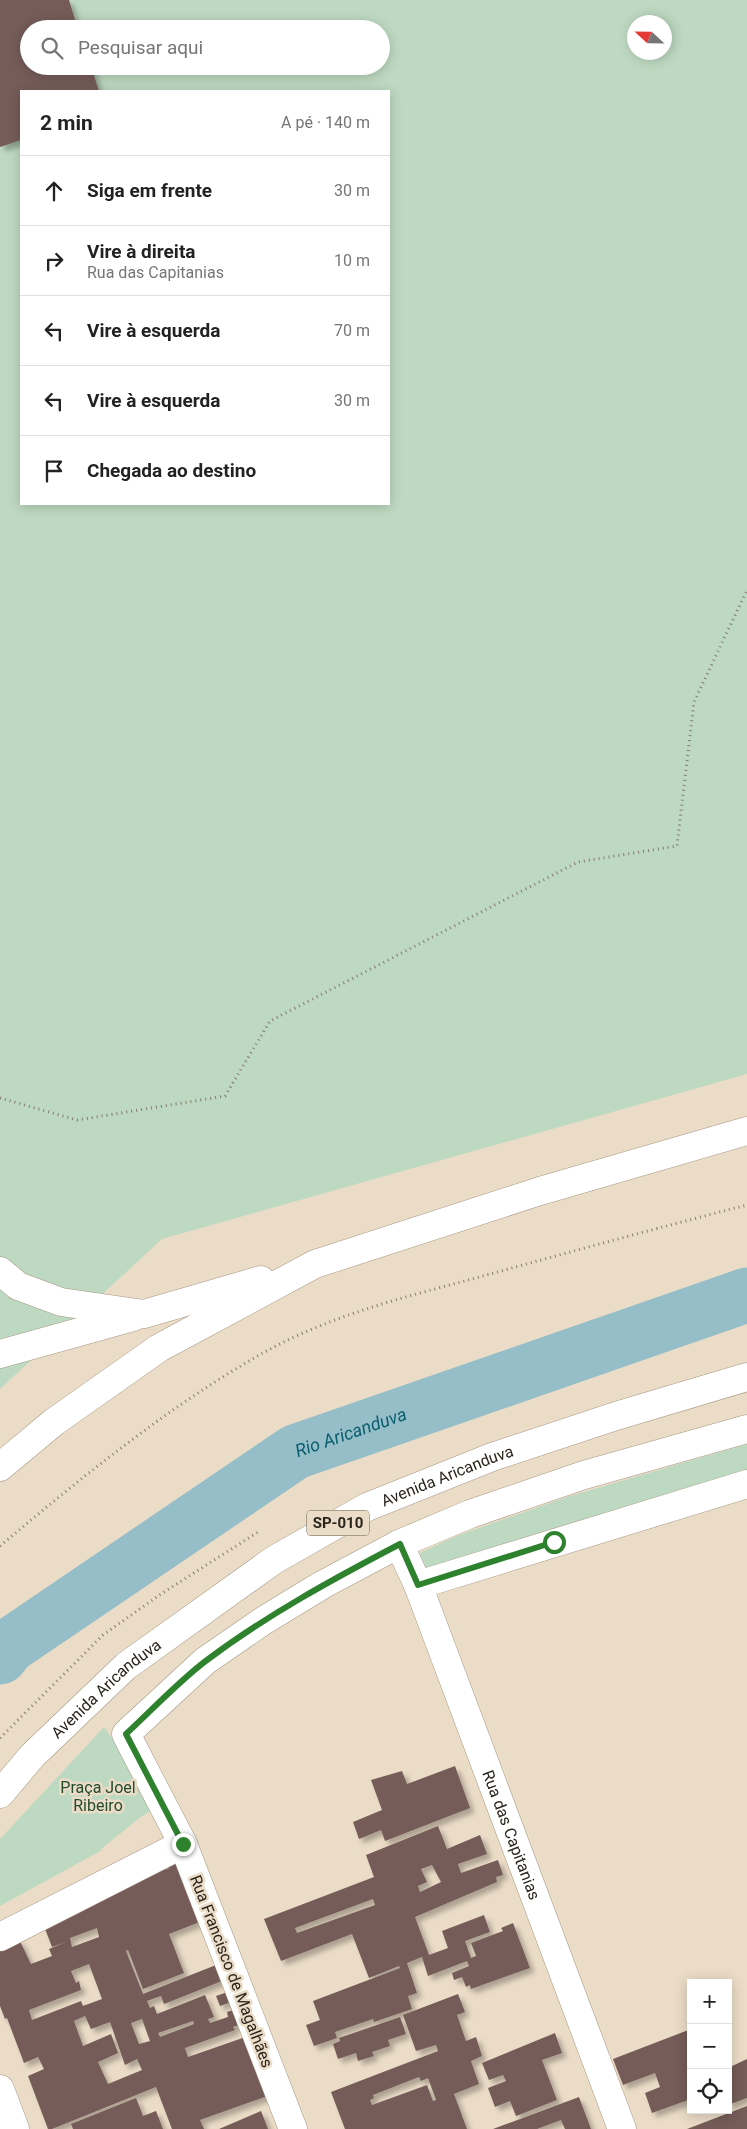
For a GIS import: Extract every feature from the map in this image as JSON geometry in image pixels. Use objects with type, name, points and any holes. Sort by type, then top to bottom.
[{"type":"main road","points":[[0,1354],[315,1264],[540,1191],[747,1132]]},
{"type":"main road","points":[[0,1467],[54,1422],[159,1348],[315,1264]]},
{"type":"main road","points":[[0,1271],[18,1286],[61,1302],[144,1314]]},
{"type":"main road","name":"Avenida Aricanduva","points":[[0,1794],[32,1756],[126,1666],[274,1560],[367,1506],[492,1457],[616,1416],[747,1377]]},
{"type":"main road","points":[[400,1544],[470,1514],[584,1475],[747,1429]]},
{"type":"main road","points":[[418,1585],[747,1484]]},
{"type":"main road","name":"Rua das Capitanias","points":[[400,1544],[418,1585],[622,2129]]},
{"type":"main road","name":"Rua Francisco de Magalhães","points":[[293,2129],[183,1844],[126,1734],[205,1661],[263,1621],[322,1585],[400,1544]]},
{"type":"main road","points":[[0,1936],[183,1844]]},
{"type":"main road","points":[[0,2090],[15,2129]]},
{"type":"path","points":[[0,1098],[77,1120],[225,1096],[270,1021],[578,862],[677,846],[694,702],[747,590]]},
{"type":"path","points":[[0,1546],[166,1414],[257,1356],[328,1322],[388,1302],[747,1204]]},
{"type":"green space","points":[[0,0],[747,0],[747,1074],[162,1239],[0,1389]]},
{"type":"green space","points":[[747,1444],[747,1474],[426,1572],[419,1557],[420,1553],[459,1535],[567,1497]]},
{"type":"green space","name":"Praça Joel Ribeiro","points":[[104,1727],[132,1766],[153,1810],[142,1816],[102,1850],[0,1906],[0,1839]]},
{"type":"building","points":[[0,0],[69,0],[75,20],[20,20],[20,75],[94,75],[99,90],[20,90],[20,140],[0,147]]},
{"type":"building","points":[[455,1766],[470,1808],[385,1841],[381,1830],[359,1839],[353,1822],[382,1810],[371,1780],[402,1771],[407,1784]]},
{"type":"building","points":[[438,1826],[447,1849],[480,1835],[487,1854],[458,1864],[461,1873],[498,1860],[503,1875],[496,1877],[497,1882],[415,1917],[429,1955],[448,1948],[442,1931],[484,1915],[490,1932],[465,1941],[471,1958],[476,1956],[471,1943],[503,1931],[501,1928],[513,1923],[530,1968],[471,1989],[470,1985],[466,1987],[462,1977],[454,1980],[452,1973],[469,1966],[467,1961],[428,1976],[422,1957],[407,1963],[417,1993],[408,1996],[412,2009],[374,2022],[373,2019],[335,2032],[337,2038],[314,2046],[306,2025],[320,2020],[313,2001],[400,1968],[399,1966],[369,1978],[352,1934],[281,1961],[264,1919],[374,1877],[366,1855]],"holes":[[[432,1865],[441,1882],[420,1892],[418,1886],[427,1882],[421,1869]],[[373,1899],[375,1905],[297,1933],[295,1928]]]},
{"type":"building","points":[[181,1851],[210,1918],[169,1934],[184,1973],[143,1989],[128,1950],[126,1951],[143,1994],[216,1965],[222,1981],[164,2004],[161,1996],[147,2001],[150,2008],[154,2006],[157,2014],[205,1995],[214,2017],[208,2019],[210,2023],[228,2017],[227,2012],[242,2007],[247,2022],[233,2027],[235,2030],[185,2048],[188,2057],[254,2034],[276,2093],[200,2120],[204,2129],[172,2129],[156,2087],[48,2129],[28,2076],[44,2069],[38,2057],[24,2063],[7,2018],[5,2019],[0,2006],[0,1951],[19,1939],[31,1964],[52,1956],[49,1949],[68,1941],[52,1947],[44,1926],[147,1870],[171,1869],[150,1865]],"holes":[[[97,1928],[99,1937],[72,1947],[70,1938]],[[89,1964],[102,1999],[83,2006],[81,2001],[32,2020],[29,2010],[81,1990],[79,1981],[76,1983],[71,1971]],[[85,2016],[91,2029],[110,2022],[125,2065],[137,2059],[142,2070],[108,2084],[98,2062],[118,2053],[111,2034],[83,2046],[74,2021]],[[142,2019],[150,2041],[139,2044],[131,2023]],[[193,2021],[194,2024],[160,2037],[158,2033]]]},
{"type":"building","points":[[236,1989],[234,2001],[220,2006],[216,1996]]},
{"type":"building","points":[[458,1994],[465,2012],[457,2015],[466,2041],[476,2037],[482,2056],[471,2061],[479,2084],[454,2094],[467,2129],[345,2129],[331,2092],[438,2051],[436,2045],[416,2051],[403,2015]],"holes":[[[419,2077],[421,2081],[428,2078],[436,2100],[433,2101],[427,2085],[372,2105],[370,2100],[374,2098],[373,2095]]]},
{"type":"building","points":[[400,2017],[406,2034],[388,2040],[390,2046],[372,2052],[374,2056],[358,2061],[356,2053],[338,2059],[333,2044],[340,2041],[339,2038]]},
{"type":"building","points":[[687,2031],[687,2100],[652,2113],[645,2093],[660,2087],[655,2073],[623,2085],[613,2059]]},
{"type":"building","points":[[555,2033],[562,2053],[542,2060],[557,2100],[516,2116],[510,2101],[495,2107],[488,2088],[506,2081],[503,2075],[489,2080],[482,2063]]},
{"type":"building","points":[[747,2059],[747,2098],[732,2104],[732,2069],[732,2066]]},
{"type":"building","points":[[579,2097],[591,2129],[565,2129],[561,2120],[537,2129],[493,2129]]},
{"type":"building","points":[[136,2098],[143,2116],[156,2111],[163,2129],[73,2129],[71,2124]]},
{"type":"building","points":[[747,2106],[747,2129],[687,2129],[726,2114],[732,2114],[732,2112]]},
{"type":"building","points":[[261,2111],[268,2129],[219,2129]]},
{"type":"waterway","name":"Rio Aricanduva","points":[[0,1657],[9,1646],[295,1452],[747,1295]]},
{"type":"route","points":[[183,1844],[126,1734],[205,1661],[263,1621],[322,1585],[400,1544],[418,1585],[554,1542]]}]
